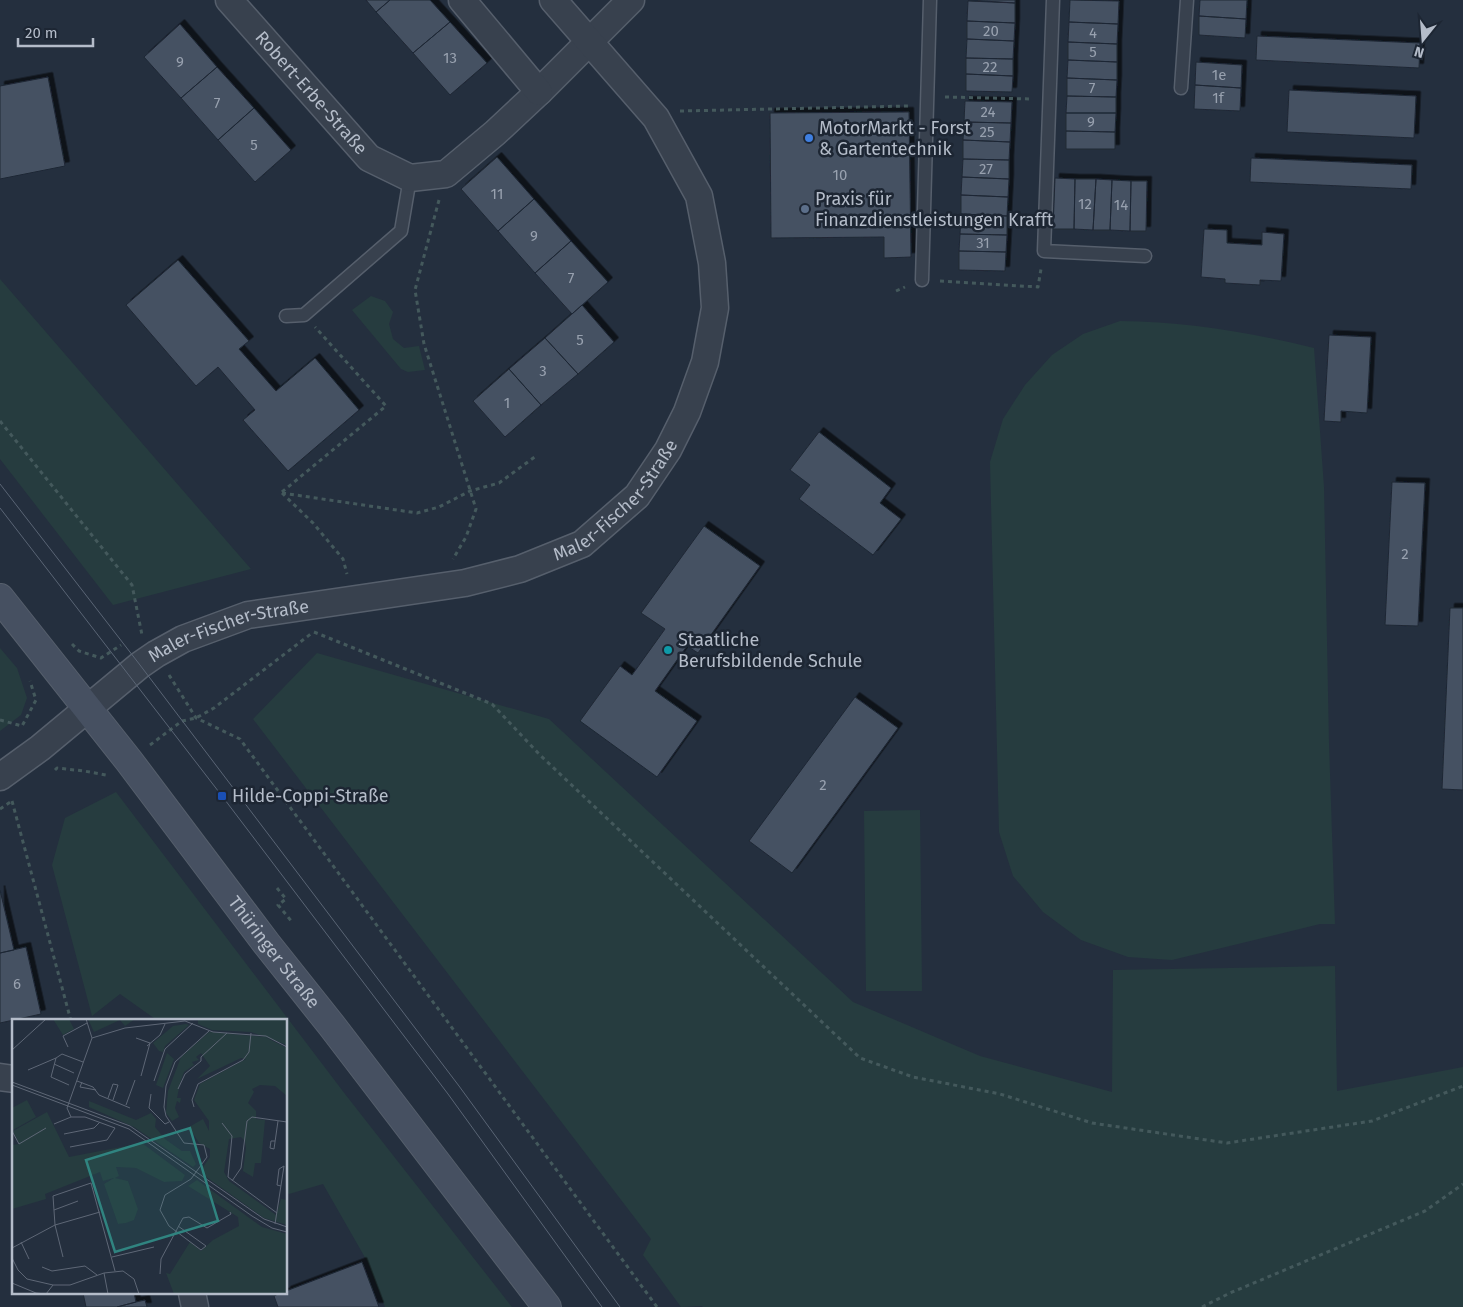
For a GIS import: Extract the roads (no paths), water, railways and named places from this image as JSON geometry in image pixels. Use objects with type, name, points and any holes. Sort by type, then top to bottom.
[{"type":"main road","name":"Thüringer Straße","points":[[0,598],[129,761],[266,943],[332,1026],[547,1307]]},
{"type":"street","name":"Robert-Erbe-Straße","points":[[229,0],[369,158],[410,178]]},
{"type":"street","points":[[462,0],[539,92]]},
{"type":"street","name":"Maler-Fischer-Straße","points":[[88,708],[140,665],[153,642],[183,639],[248,615],[466,583],[520,569],[582,544],[637,496],[668,450],[687,412],[705,362],[715,308],[712,263],[700,196],[656,118],[553,0]]},
{"type":"street","points":[[410,178],[446,174],[495,133],[539,92],[631,0]]},
{"type":"street","points":[[0,777],[40,748],[88,708]]},
{"type":"street","points":[[192,1294],[195,1307]]},
{"type":"lane","points":[[922,280],[930,0]]},
{"type":"lane","points":[[1053,0],[1044,252],[1145,256]]},
{"type":"lane","points":[[1181,88],[1187,0]]},
{"type":"lane","points":[[286,316],[304,315],[401,231],[410,178]]},
{"type":"tram line","points":[[0,484],[140,665],[459,1086],[620,1307]]},
{"type":"tram line","points":[[0,508],[448,1094],[602,1307]]},
{"type":"place","name":"MotorMarkt - Forst & Gartentechnik","points":[[809,138]]},
{"type":"place","name":"Praxis für Finanzdienstleistungen Krafft","points":[[805,209]]},
{"type":"place","name":"Staatliche Berufsbildende Schule","points":[[668,650]]},
{"type":"place","name":"Hilde-Coppi-Straße","points":[[222,796]]}]
